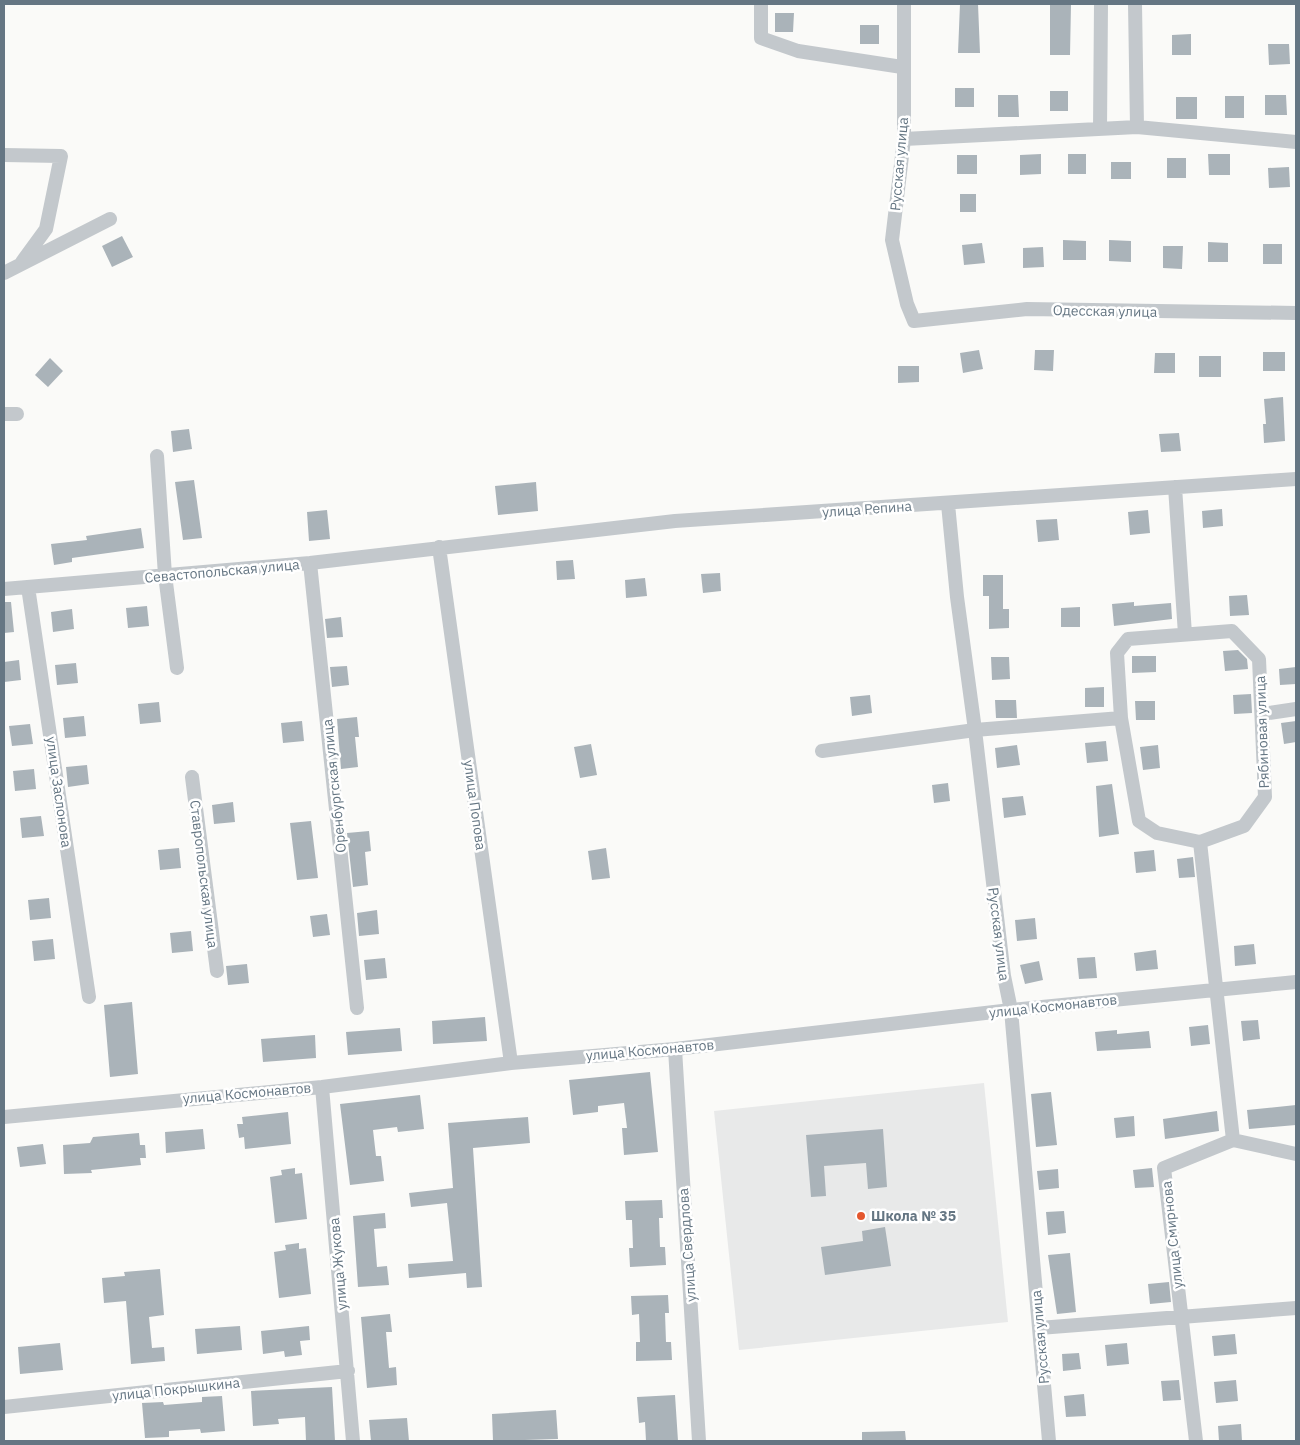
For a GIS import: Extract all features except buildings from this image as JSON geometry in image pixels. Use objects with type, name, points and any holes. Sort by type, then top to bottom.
[{"type":"street","points":[[761,4],[761,38],[798,51],[902,67]]},
{"type":"street","name":"Русская улица","points":[[904,4],[902,67],[904,138],[892,240],[907,304],[914,321]]},
{"type":"street","points":[[1100,129],[1101,4]]},
{"type":"street","points":[[1135,4],[1137,127]]},
{"type":"street","points":[[904,138],[1137,127],[1296,142]]},
{"type":"street","points":[[4,155],[61,156],[46,228],[22,262]]},
{"type":"street","points":[[4,273],[22,262],[110,219]]},
{"type":"street","name":"Одесская улица","points":[[914,321],[1027,309],[1296,312]]},
{"type":"street","points":[[156,456],[165,576],[177,668]]},
{"type":"street","name":"улица Репина","points":[[439,547],[675,521],[1296,479]]},
{"type":"street","points":[[1175,488],[1185,634]]},
{"type":"street","name":"Русская улица","points":[[948,504],[957,598],[1004,976],[1011,1010],[1049,1441]]},
{"type":"street","name":"Севастопольская улица","points":[[4,589],[310,563],[439,547]]},
{"type":"street","name":"улица Попова","points":[[439,547],[511,1063]]},
{"type":"street","name":"Оренбургская улица","points":[[310,563],[357,1008]]},
{"type":"street","name":"улица Заслонова","points":[[28,587],[89,997]]},
{"type":"street","name":"Рябиновая улица","points":[[1232,631],[1259,659],[1262,714],[1264,797],[1244,826],[1200,842],[1156,833],[1139,821],[1121,718],[1117,653],[1128,639],[1232,631]]},
{"type":"street","points":[[1262,714],[1296,709]]},
{"type":"street","points":[[822,752],[974,730],[1121,718]]},
{"type":"street","name":"Ставропольская улица","points":[[192,777],[217,970]]},
{"type":"street","points":[[1200,842],[1218,990],[1233,1140],[1296,1154]]},
{"type":"street","name":"улица Космонавтов","points":[[4,1116],[322,1086],[511,1063],[674,1049],[1011,1010],[1296,982]]},
{"type":"street","name":"улица Свердлова","points":[[674,1049],[699,1441]]},
{"type":"street","name":"улица Жукова","points":[[322,1086],[353,1441]]},
{"type":"street","name":"улица Смирнова","points":[[1196,1441],[1164,1168],[1233,1140]]},
{"type":"street","points":[[1039,1328],[1296,1308]]},
{"type":"street","name":"улица Покрышкина","points":[[4,1407],[348,1371]]},
{"type":"shaded area","name":"Школа № 35","points":[[984,1083],[1008,1322],[739,1350],[714,1111]]},
{"type":"place","name":"Школа № 35","points":[[861,1216]]}]
